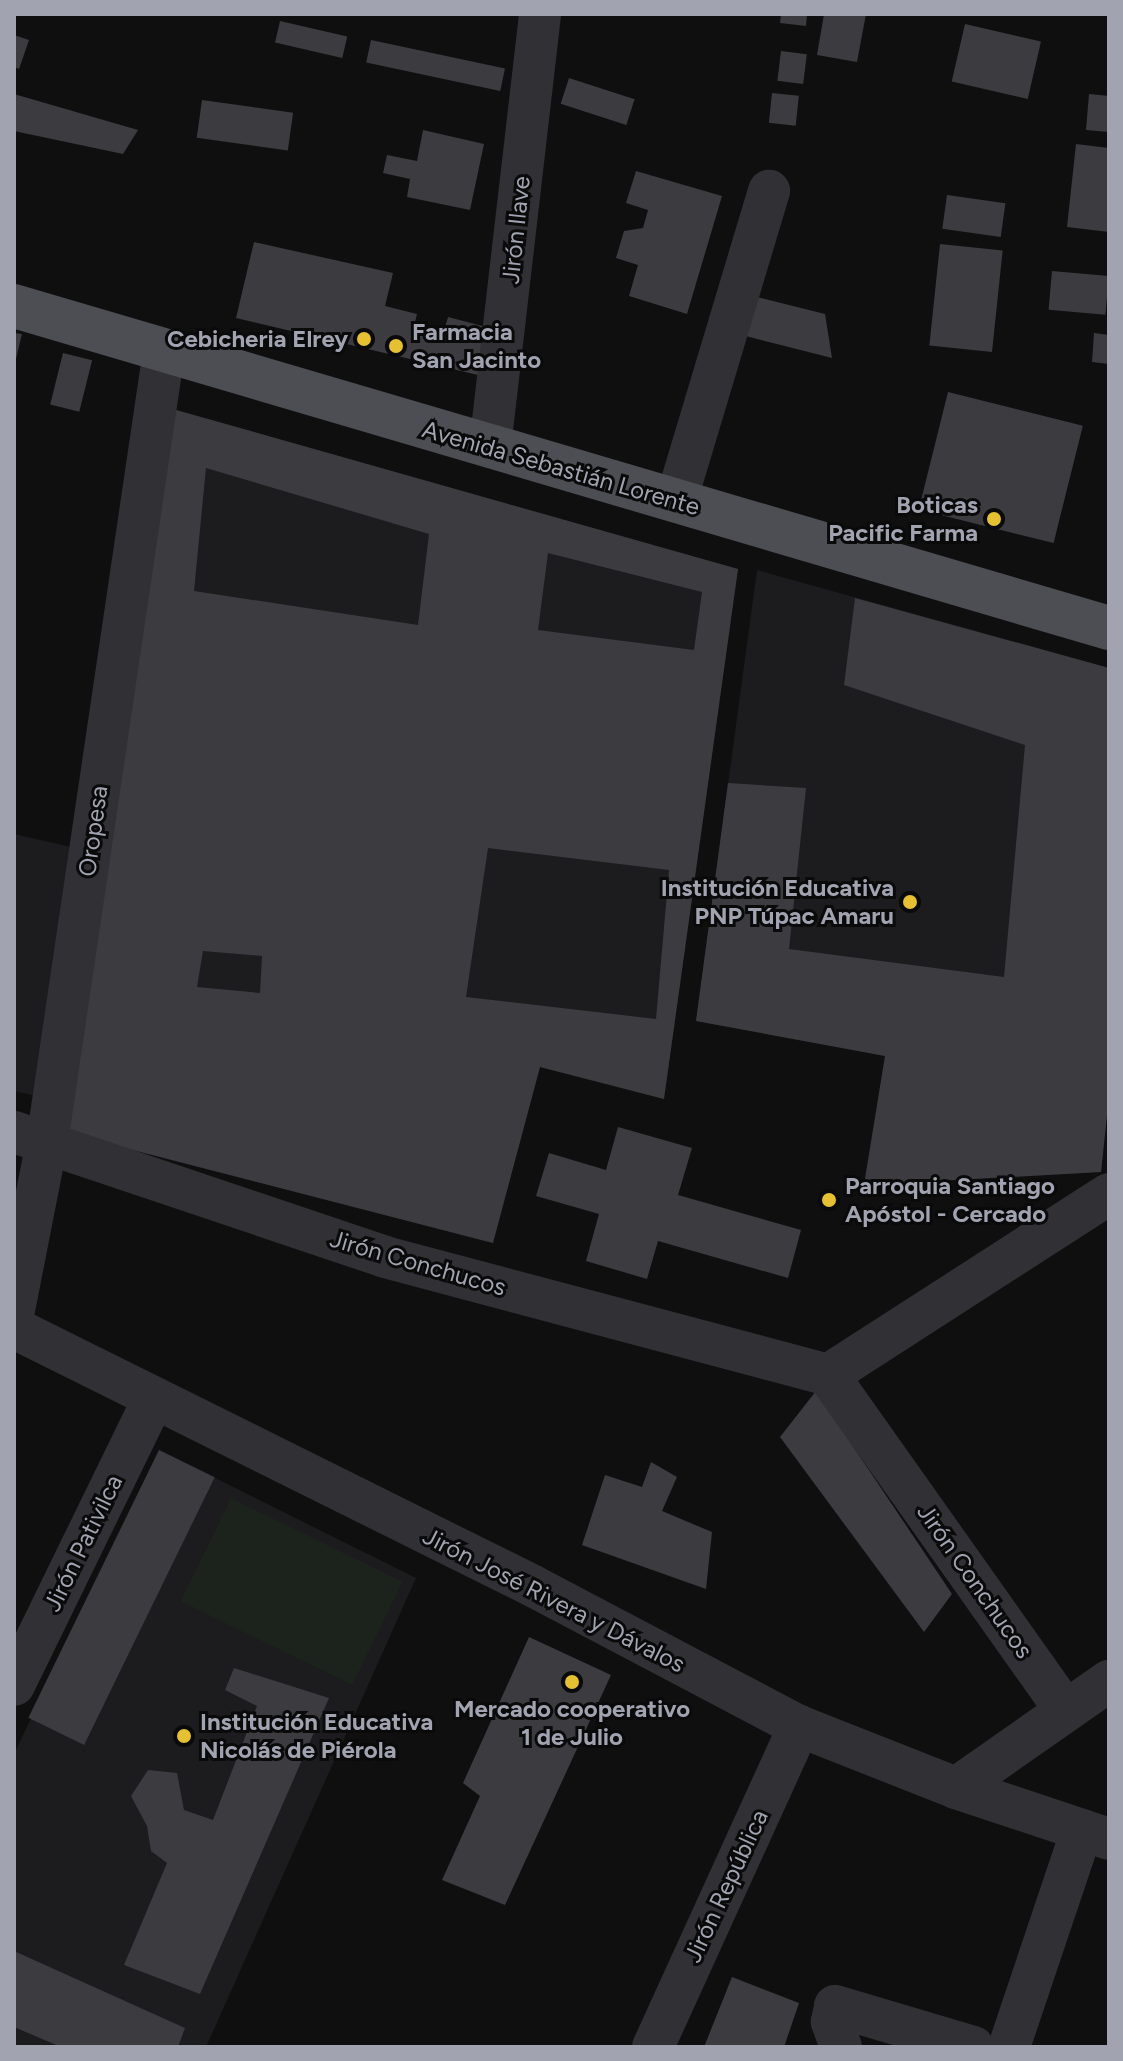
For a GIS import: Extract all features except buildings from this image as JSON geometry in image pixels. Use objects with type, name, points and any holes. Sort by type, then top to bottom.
[{"type":"main road","name":"Avenida Sebastián Lorente","points":[[14,306],[1109,628]]},
{"type":"street","name":"Jirón Ilave","points":[[490,447],[540,14]]},
{"type":"street","points":[[676,501],[769,191]]},
{"type":"street","name":"Oropesa","points":[[14,1310],[30,1137],[164,351]]},
{"type":"street","name":"Jirón Conchucos","points":[[30,1137],[385,1257],[828,1375],[1065,1710]]},
{"type":"street","points":[[828,1375],[1109,1194]]},
{"type":"street","name":"Jirón José Rivera y Dávalos","points":[[14,1328],[153,1400],[533,1586],[799,1726],[956,1788],[1096,1834]]},
{"type":"street","name":"Jirón Pativilca","points":[[14,1685],[153,1400]]},
{"type":"street","points":[[956,1788],[1109,1681]]},
{"type":"street","name":"Jirón República","points":[[653,2047],[799,1726]]},
{"type":"street","points":[[1009,2047],[1096,1834]]},
{"type":"street","points":[[841,2047],[832,2022],[835,2006],[973,2047]]},
{"type":"shaded area","points":[[169,408],[738,569],[664,1099],[540,1067],[493,1243],[63,1132]]},
{"type":"shaded area","name":"Institución Educativa PNP Túpac Amaru","points":[[757,570],[1109,668],[1109,1096],[1101,1172],[864,1185],[885,1056],[696,1021]]},
{"type":"shaded area","points":[[14,834],[76,848],[37,1096],[14,1091]]},
{"type":"shaded area","name":"Institución Educativa Nicolás de Piérola","points":[[159,1450],[416,1578],[206,2047],[14,2047],[14,1754]]},
{"type":"shaded area","points":[[231,1498],[403,1582],[352,1685],[181,1601]]},
{"type":"place","name":"Cebicheria Elrey","points":[[364,339]]},
{"type":"place","name":"Farmacia San Jacinto","points":[[396,346]]},
{"type":"place","name":"Boticas Pacific Farma","points":[[994,519]]},
{"type":"place","name":"Institución Educativa PNP Túpac Amaru","points":[[910,902]]},
{"type":"place","name":"Parroquia Santiago Apóstol - Cercado","points":[[829,1200]]},
{"type":"place","name":"Mercado cooperativo 1 de Julio","points":[[572,1682]]},
{"type":"place","name":"Institución Educativa Nicolás de Piérola","points":[[184,1736]]}]
